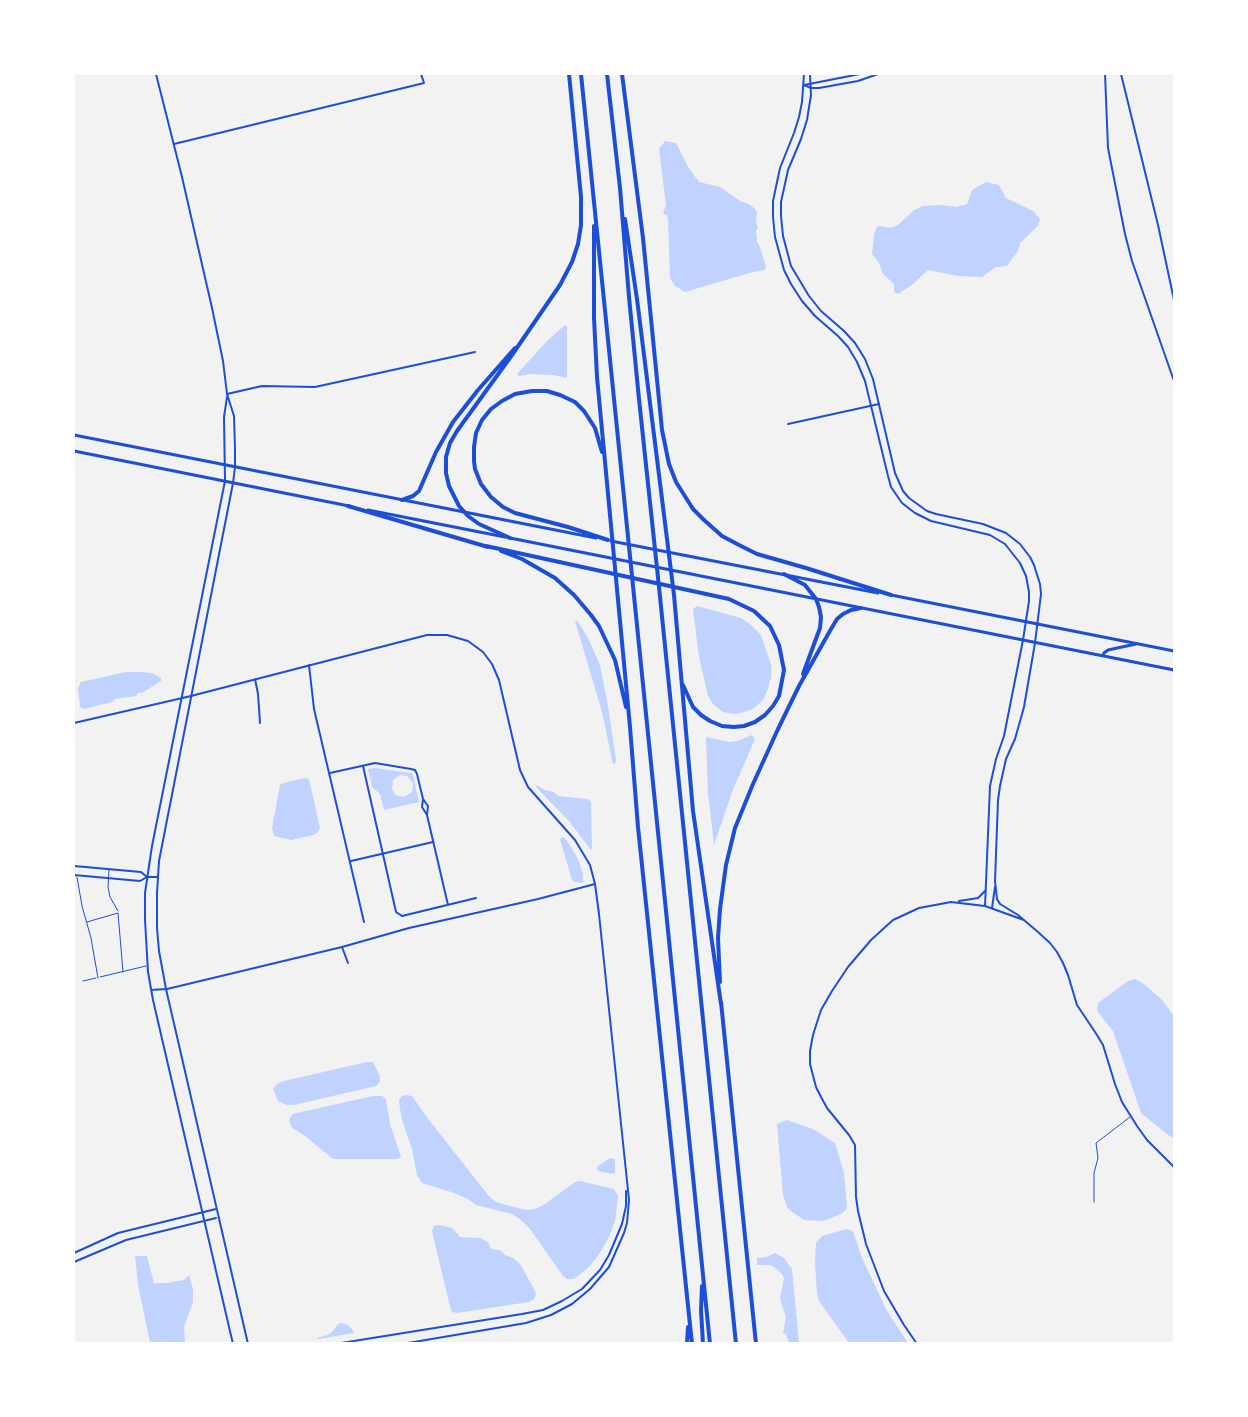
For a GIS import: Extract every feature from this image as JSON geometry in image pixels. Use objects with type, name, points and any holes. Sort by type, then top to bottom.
[{"type":"highway","points":[[510,538],[479,524],[463,512],[451,493],[446,462],[450,443],[460,425],[555,293],[575,252],[579,234],[581,197],[569,74]]},
{"type":"highway","points":[[581,74],[710,1344]]},
{"type":"highway","points":[[608,74],[736,1344]]},
{"type":"highway","points":[[622,74],[643,238],[662,430],[669,464],[676,482],[693,509],[722,536],[739,546],[757,554],[891,595]]},
{"type":"highway","points":[[620,189],[638,299],[674,595],[693,811],[721,1004],[756,1344]]},
{"type":"highway","points":[[594,201],[595,350],[609,517],[639,839],[692,1344]]},
{"type":"highway","points":[[402,500],[419,491],[441,442],[459,414],[529,331]]},
{"type":"highway","points":[[605,461],[595,428],[584,411],[575,402],[547,391],[515,394],[502,400],[482,420],[476,434],[475,469],[481,484],[503,507],[515,513],[608,540]]},
{"type":"highway","points":[[348,506],[486,546],[522,559],[564,586],[591,615],[615,660],[630,727]]},
{"type":"highway","points":[[486,546],[707,594],[742,604],[762,618],[776,636],[783,656],[782,687],[773,706],[755,722],[744,726],[722,726],[701,716],[693,707],[682,682],[679,663]]},
{"type":"highway","points":[[784,574],[805,585],[816,598],[821,617],[820,628],[799,686]]},
{"type":"highway","points":[[721,1004],[719,924],[722,887],[735,828],[799,686],[837,619],[847,611],[861,608]]},
{"type":"highway","points":[[703,1276],[703,1344]]},
{"type":"highway","points":[[687,1344],[688,1315]]},
{"type":"main road","points":[[74,435],[1174,651]]},
{"type":"main road","points":[[74,451],[1174,670]]},
{"type":"main road","points":[[1103,656],[1108,650],[1138,644]]},
{"type":"street","points":[[156,74],[215,319],[227,394],[234,416],[235,467],[164,831],[156,918],[164,982],[248,1344]]},
{"type":"street","points":[[174,144],[424,84],[421,74]]},
{"type":"street","points":[[804,74],[801,109],[776,183],[773,212],[775,237],[784,270],[798,295],[815,316],[848,347],[857,362],[865,381],[885,467],[896,495],[908,508],[931,521],[990,535],[1005,544],[1023,568],[1028,584],[1029,601],[1023,640],[1004,736],[990,786],[985,906]]},
{"type":"street","points":[[810,74],[811,88],[807,120],[782,192],[783,236],[791,266],[804,290],[821,311],[855,343],[865,359],[873,379],[898,483],[909,498],[927,511],[983,524],[1006,533],[1025,550],[1034,565],[1040,584],[1035,643],[1024,707],[1015,739],[1006,759],[1000,786],[992,908]]},
{"type":"street","points":[[804,86],[860,74]]},
{"type":"street","points":[[804,86],[819,88],[858,81],[878,74]]},
{"type":"street","points":[[1105,74],[1108,148],[1129,250],[1174,381]]},
{"type":"street","points":[[1121,74],[1174,300]]},
{"type":"street","points":[[848,347],[855,343]]},
{"type":"street","points":[[227,394],[262,386],[315,387],[475,352]]},
{"type":"street","points":[[227,394],[224,417],[225,481],[152,846],[147,877],[145,920],[151,988],[233,1344]]},
{"type":"street","points":[[788,424],[879,404]]},
{"type":"street","points":[[885,467],[893,465]]},
{"type":"street","points":[[947,525],[949,517]]},
{"type":"street","points":[[202,595],[210,597]]},
{"type":"street","points":[[74,723],[191,696],[427,635],[447,635],[468,641],[483,652],[492,664],[500,680],[520,770],[528,787],[575,840],[590,865],[595,884],[629,1200],[627,1223],[609,1267],[590,1289],[572,1304],[551,1315],[526,1323],[402,1344]]},
{"type":"street","points":[[190,653],[200,655]]},
{"type":"street","points":[[309,665],[314,709],[364,922]]},
{"type":"street","points":[[255,679],[260,723]]},
{"type":"street","points":[[330,773],[375,763],[415,770],[423,799],[422,807],[427,815]]},
{"type":"street","points":[[363,766],[396,912],[402,916],[476,898]]},
{"type":"street","points":[[423,799],[428,806],[427,815],[448,905]]},
{"type":"street","points":[[350,861],[433,842]]},
{"type":"street","points":[[74,866],[141,872],[147,877]]},
{"type":"street","points":[[75,875],[140,880],[147,877],[158,878]]},
{"type":"street","points":[[995,881],[999,904],[1018,915],[1050,943],[1063,963],[1077,1005],[1101,1041],[1116,1089],[1124,1105],[1151,1144],[1174,1167]]},
{"type":"street","points":[[151,988],[166,989],[595,884]]},
{"type":"street","points":[[916,1344],[884,1291],[866,1244],[857,1204],[855,1145],[821,1097],[810,1064],[810,1051],[825,1003],[848,967],[871,940],[893,920],[919,908],[978,898],[986,890]]},
{"type":"street","points":[[956,902],[985,906],[1024,920]]},
{"type":"street","points":[[342,947],[348,963]]},
{"type":"street","points":[[335,1344],[522,1314],[543,1310],[562,1301],[582,1289],[600,1270],[609,1256],[622,1224],[626,1206],[627,1182]]},
{"type":"street","points":[[74,1253],[118,1233],[216,1209]]},
{"type":"street","points":[[74,1262],[126,1240],[218,1218]]},
{"type":"lane","points":[[109,869],[110,897],[118,913],[123,972]]},
{"type":"lane","points":[[75,875],[91,938],[98,978]]},
{"type":"lane","points":[[86,922],[118,913]]},
{"type":"lane","points":[[82,981],[148,966]]},
{"type":"lane","points":[[1094,1202],[1094,1173],[1098,1158],[1096,1143],[1131,1116]]},
{"type":"water","points":[[665,141],[676,143],[688,167],[699,182],[720,187],[755,209],[758,227],[757,242],[766,266],[765,270],[685,292],[675,286],[670,278],[668,219],[667,215],[663,214],[666,205],[659,149]]},
{"type":"water","points":[[986,182],[999,185],[1006,198],[1033,211],[1040,219],[1038,226],[1020,243],[1018,251],[1007,266],[996,267],[982,277],[958,276],[928,270],[898,294],[894,292],[894,284],[883,274],[872,254],[877,227],[891,228],[898,225],[914,210],[923,206],[956,207],[967,204],[972,190]]},
{"type":"water","points":[[565,325],[567,326],[567,378],[531,374],[519,376],[517,374]]},
{"type":"water","points":[[697,606],[741,618],[761,635],[771,664],[771,677],[763,700],[753,709],[735,714],[723,712],[713,704],[708,696],[699,657],[693,609]]},
{"type":"water","points":[[575,621],[588,638],[600,665],[615,764],[613,764],[602,712]]},
{"type":"water","points":[[126,672],[152,673],[161,678],[161,681],[136,696],[115,699],[112,702],[84,709],[80,707],[78,688],[81,682]]},
{"type":"water","points":[[752,735],[755,739],[732,792],[714,845],[708,793],[706,737],[730,742]]},
{"type":"water","points":[[368,769],[411,773],[419,802],[384,810],[380,794],[372,787]],"holes":[[[400,775],[407,776],[413,783],[412,792],[404,797],[395,795],[392,789],[393,780]]]},
{"type":"water","points":[[309,779],[320,828],[318,832],[291,840],[274,836],[272,828],[280,785]]},
{"type":"water","points":[[537,785],[558,796],[588,799],[591,802],[591,850],[569,821],[536,787]]},
{"type":"water","points":[[562,837],[566,839],[578,859],[583,874],[583,883],[572,880],[560,839]]},
{"type":"water","points":[[1135,979],[1162,1000],[1174,1016],[1174,1139],[1141,1113],[1113,1031],[1097,1011],[1098,1003],[1128,981]]},
{"type":"water","points":[[373,1062],[380,1076],[380,1082],[376,1086],[294,1105],[278,1101],[273,1089],[284,1081]]},
{"type":"water","points":[[406,1095],[412,1096],[488,1195],[496,1202],[526,1210],[534,1209],[579,1181],[614,1189],[618,1196],[615,1221],[609,1237],[589,1267],[574,1279],[567,1279],[530,1229],[512,1214],[476,1205],[454,1193],[422,1183],[417,1175],[400,1109],[399,1100]]},
{"type":"water","points":[[382,1096],[386,1099],[390,1124],[401,1157],[397,1159],[333,1159],[292,1128],[289,1120],[292,1114]]},
{"type":"water","points":[[787,1120],[813,1129],[835,1143],[844,1173],[846,1195],[847,1209],[841,1214],[823,1221],[804,1220],[788,1209],[783,1195],[777,1124]]},
{"type":"water","points":[[613,1158],[615,1173],[598,1171],[597,1167]]},
{"type":"water","points":[[434,1226],[452,1228],[460,1237],[480,1238],[488,1242],[491,1249],[500,1250],[513,1258],[520,1264],[533,1287],[536,1294],[534,1299],[529,1302],[452,1312],[432,1231]]},
{"type":"water","points":[[846,1229],[853,1231],[862,1258],[887,1311],[908,1343],[849,1343],[819,1301],[815,1263],[816,1243],[822,1236]]},
{"type":"water","points":[[775,1253],[784,1258],[792,1269],[799,1343],[789,1343],[786,1334],[783,1333],[786,1317],[780,1299],[784,1278],[782,1274],[773,1266],[757,1265],[757,1258]]},
{"type":"water","points":[[135,1256],[147,1256],[154,1283],[184,1280],[189,1275],[193,1289],[193,1302],[184,1327],[185,1343],[150,1343],[138,1285]]},
{"type":"water","points":[[341,1323],[348,1325],[354,1333],[317,1338],[328,1335]]}]
